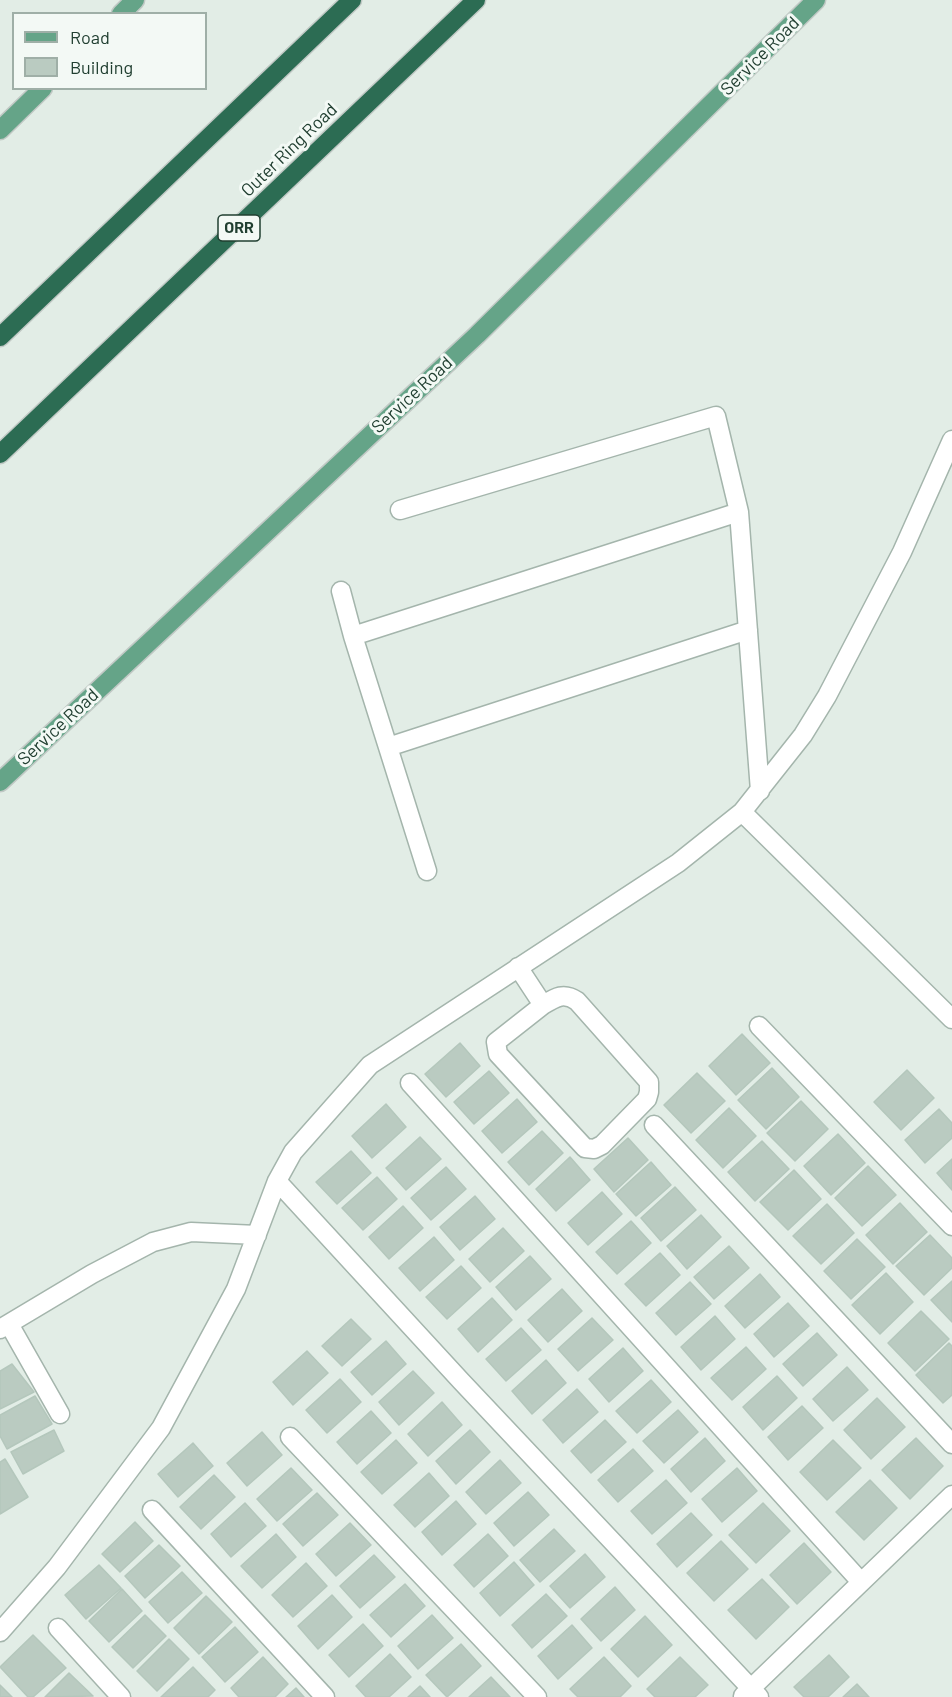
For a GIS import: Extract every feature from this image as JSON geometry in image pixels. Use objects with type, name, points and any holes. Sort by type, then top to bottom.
[{"type":"highway","points":[[0,337],[352,0]]},
{"type":"highway","name":"Outer Ring Road","points":[[0,454],[476,0]]},
{"type":"main road","points":[[123,12],[135,0]]},
{"type":"main road","name":"Service Road","points":[[0,782],[477,335],[816,0]]},
{"type":"main road","points":[[0,130],[41,90]]},
{"type":"street","points":[[400,510],[717,416],[740,512],[760,791]]},
{"type":"street","points":[[0,1632],[57,1567],[161,1428],[236,1289],[277,1181],[293,1152],[370,1065],[678,862],[742,812],[803,735],[827,696],[902,552],[952,440]]},
{"type":"street","points":[[353,636],[740,512]]},
{"type":"street","points":[[341,591],[427,872]]},
{"type":"street","points":[[388,747],[748,630]]},
{"type":"street","points":[[742,812],[952,1019]]},
{"type":"street","points":[[519,967],[543,1005]]},
{"type":"street","points":[[559,996],[569,996],[577,1001],[649,1082],[650,1092],[647,1099],[602,1145],[594,1149],[585,1148],[498,1054],[496,1042],[543,1005],[559,996]]},
{"type":"street","points":[[759,1026],[952,1226]]},
{"type":"street","points":[[410,1083],[861,1582]]},
{"type":"street","points":[[654,1125],[952,1444]]},
{"type":"street","points":[[277,1181],[750,1694],[861,1582],[952,1495]]},
{"type":"street","points":[[60,1414],[4,1326],[153,1242],[191,1232],[257,1235]]},
{"type":"street","points":[[290,1437],[537,1697]]},
{"type":"street","points":[[152,1510],[326,1697]]},
{"type":"street","points":[[58,1628],[121,1697]]},
{"type":"building","points":[[742,1034],[770,1063],[736,1095],[709,1066]]},
{"type":"building","points":[[460,1043],[480,1066],[446,1097],[425,1074]]},
{"type":"building","points":[[772,1068],[799,1097],[766,1129],[738,1100]]},
{"type":"building","points":[[907,1070],[934,1098],[901,1130],[874,1102]]},
{"type":"building","points":[[489,1071],[509,1093],[474,1124],[454,1102]]},
{"type":"building","points":[[697,1073],[725,1101],[691,1133],[664,1105]]},
{"type":"building","points":[[517,1099],[537,1122],[502,1153],[482,1131]]},
{"type":"building","points":[[801,1101],[828,1129],[795,1161],[767,1133]]},
{"type":"building","points":[[386,1104],[406,1127],[372,1158],[352,1136]]},
{"type":"building","points":[[729,1108],[756,1136],[723,1168],[696,1140]]},
{"type":"building","points":[[939,1109],[952,1123],[952,1138],[925,1163],[905,1140]]},
{"type":"building","points":[[542,1131],[563,1153],[529,1185],[508,1162]]},
{"type":"building","points":[[838,1134],[865,1163],[831,1195],[804,1166]]},
{"type":"building","points":[[420,1137],[441,1159],[406,1190],[386,1168]]},
{"type":"building","points":[[628,1138],[648,1160],[614,1192],[594,1169]]},
{"type":"building","points":[[762,1141],[789,1169],[755,1201],[728,1172]]},
{"type":"building","points":[[351,1151],[371,1173],[337,1204],[316,1182]]},
{"type":"building","points":[[570,1157],[590,1180],[556,1211],[536,1189]]},
{"type":"building","points":[[952,1159],[952,1190],[937,1173]]},
{"type":"building","points":[[651,1162],[671,1185],[636,1216],[616,1194]]},
{"type":"building","points":[[868,1166],[896,1195],[862,1226],[835,1198]]},
{"type":"building","points":[[446,1167],[466,1189],[431,1220],[411,1198]]},
{"type":"building","points":[[794,1170],[821,1199],[788,1230],[760,1202]]},
{"type":"building","points":[[377,1177],[397,1199],[363,1230],[342,1208]]},
{"type":"building","points":[[675,1187],[696,1210],[661,1241],[641,1218]]},
{"type":"building","points":[[602,1192],[622,1214],[588,1245],[568,1223]]},
{"type":"building","points":[[475,1196],[495,1219],[460,1250],[440,1227]]},
{"type":"building","points":[[900,1203],[927,1232],[893,1264],[866,1235]]},
{"type":"building","points":[[827,1204],[854,1233],[821,1264],[793,1236]]},
{"type":"building","points":[[403,1206],[423,1228],[389,1259],[369,1237]]},
{"type":"building","points":[[701,1215],[721,1237],[687,1269],[667,1246]]},
{"type":"building","points":[[631,1221],[651,1243],[617,1274],[596,1252]]},
{"type":"building","points":[[503,1228],[524,1251],[490,1282],[469,1259]]},
{"type":"building","points":[[930,1235],[952,1258],[952,1268],[924,1295],[896,1266]]},
{"type":"building","points":[[434,1237],[454,1260],[420,1291],[399,1268]]},
{"type":"building","points":[[857,1239],[885,1267],[851,1299],[824,1271]]},
{"type":"building","points":[[729,1246],[749,1268],[714,1299],[694,1277]]},
{"type":"building","points":[[660,1253],[680,1275],[646,1306],[625,1284]]},
{"type":"building","points":[[530,1256],[551,1279],[516,1310],[496,1287]]},
{"type":"building","points":[[461,1266],[481,1288],[447,1319],[426,1297]]},
{"type":"building","points":[[886,1273],[913,1302],[880,1334],[852,1305]]},
{"type":"building","points":[[760,1274],[780,1297],[745,1328],[725,1306]]},
{"type":"building","points":[[952,1281],[952,1322],[931,1300]]},
{"type":"building","points":[[690,1282],[711,1304],[676,1335],[656,1313]]},
{"type":"building","points":[[562,1289],[582,1311],[548,1342],[528,1320]]},
{"type":"building","points":[[492,1298],[512,1320],[478,1352],[458,1329]]},
{"type":"building","points":[[788,1303],[809,1326],[774,1357],[754,1334]]},
{"type":"building","points":[[921,1311],[949,1339],[915,1371],[888,1343]]},
{"type":"building","points":[[715,1316],[735,1339],[701,1370],[681,1347]]},
{"type":"building","points":[[592,1318],[613,1340],[578,1371],[558,1349]]},
{"type":"building","points":[[351,1319],[371,1339],[342,1366],[322,1346]]},
{"type":"building","points":[[521,1328],[541,1350],[506,1381],[486,1359]]},
{"type":"building","points":[[817,1333],[837,1355],[803,1386],[783,1364]]},
{"type":"building","points":[[386,1341],[406,1364],[372,1395],[351,1372]]},
{"type":"building","points":[[949,1343],[952,1346],[952,1395],[943,1403],[916,1375]]},
{"type":"building","points":[[746,1347],[766,1369],[732,1400],[711,1378]]},
{"type":"building","points":[[623,1348],[643,1371],[609,1402],[589,1379]]},
{"type":"building","points":[[307,1351],[328,1373],[293,1405],[273,1382]]},
{"type":"building","points":[[546,1360],[566,1383],[532,1414],[512,1391]]},
{"type":"building","points":[[12,1364],[34,1392],[0,1409],[0,1371]]},
{"type":"building","points":[[847,1367],[868,1390],[833,1421],[813,1399]]},
{"type":"building","points":[[413,1371],[434,1393],[399,1425],[379,1402]]},
{"type":"building","points":[[777,1376],[797,1398],[763,1430],[743,1407]]},
{"type":"building","points":[[340,1379],[361,1402],[327,1433],[306,1410]]},
{"type":"building","points":[[651,1380],[671,1402],[637,1433],[616,1411]]},
{"type":"building","points":[[577,1389],[598,1412],[563,1443],[543,1420]]},
{"type":"building","points":[[35,1396],[52,1424],[7,1449],[0,1436],[0,1415]]},
{"type":"building","points":[[877,1398],[905,1427],[871,1459],[844,1430]]},
{"type":"building","points":[[442,1402],[462,1425],[428,1456],[408,1434]]},
{"type":"building","points":[[802,1406],[823,1428],[788,1460],[768,1437]]},
{"type":"building","points":[[678,1410],[698,1432],[664,1463],[643,1441]]},
{"type":"building","points":[[371,1411],[391,1433],[357,1464],[337,1442]]},
{"type":"building","points":[[605,1420],[626,1442],[591,1473],[571,1451]]},
{"type":"building","points":[[54,1430],[64,1451],[23,1474],[11,1452]]},
{"type":"building","points":[[470,1430],[490,1452],[456,1484],[436,1461]]},
{"type":"building","points":[[262,1432],[282,1455],[247,1486],[227,1463]]},
{"type":"building","points":[[705,1438],[725,1461],[691,1492],[671,1469]]},
{"type":"building","points":[[916,1438],[943,1466],[910,1499],[882,1470]]},
{"type":"building","points":[[396,1440],[417,1463],[382,1494],[361,1472]]},
{"type":"building","points":[[833,1440],[861,1468],[827,1500],[800,1472]]},
{"type":"building","points":[[193,1443],[213,1466],[178,1497],[158,1474]]},
{"type":"building","points":[[633,1449],[653,1471],[618,1502],[598,1480]]},
{"type":"building","points":[[5,1459],[28,1497],[0,1514],[0,1462]]},
{"type":"building","points":[[500,1460],[521,1483],[486,1514],[466,1492]]},
{"type":"building","points":[[291,1468],[312,1490],[277,1521],[257,1499]]},
{"type":"building","points":[[737,1468],[757,1491],[722,1522],[702,1499]]},
{"type":"building","points":[[429,1473],[449,1496],[415,1527],[394,1505]]},
{"type":"building","points":[[214,1475],[235,1497],[201,1529],[180,1507]]},
{"type":"building","points":[[666,1480],[687,1503],[652,1534],[631,1511]]},
{"type":"building","points":[[870,1480],[897,1508],[864,1540],[836,1512]]},
{"type":"building","points":[[528,1492],[549,1515],[514,1546],[494,1523]]},
{"type":"building","points":[[317,1493],[338,1515],[303,1546],[283,1524]]},
{"type":"building","points":[[456,1501],[476,1524],[442,1555],[422,1532]]},
{"type":"building","points":[[245,1503],[266,1526],[231,1557],[211,1534]]},
{"type":"building","points":[[763,1503],[790,1531],[756,1563],[729,1535]]},
{"type":"building","points":[[691,1513],[712,1535],[677,1567],[657,1544]]},
{"type":"building","points":[[135,1522],[153,1541],[120,1572],[102,1554]]},
{"type":"building","points":[[350,1523],[371,1545],[336,1576],[316,1554]]},
{"type":"building","points":[[554,1529],[575,1551],[540,1582],[520,1560]]},
{"type":"building","points":[[276,1534],[296,1557],[262,1588],[241,1566]]},
{"type":"building","points":[[488,1534],[508,1556],[474,1587],[454,1565]]},
{"type":"building","points":[[721,1541],[748,1569],[714,1601],[687,1573]]},
{"type":"building","points":[[804,1543],[831,1572],[797,1604],[770,1575]]},
{"type":"building","points":[[159,1545],[180,1566],[145,1598],[125,1576]]},
{"type":"building","points":[[585,1554],[605,1577],[570,1608],[550,1586]]},
{"type":"building","points":[[374,1555],[395,1577],[360,1608],[340,1586]]},
{"type":"building","points":[[514,1562],[534,1585],[500,1616],[480,1593]]},
{"type":"building","points":[[306,1563],[327,1586],[293,1617],[272,1595]]},
{"type":"building","points":[[99,1565],[121,1588],[86,1619],[65,1595]]},
{"type":"building","points":[[182,1572],[202,1593],[168,1623],[149,1602]]},
{"type":"building","points":[[762,1579],[789,1607],[756,1639],[728,1610]]},
{"type":"building","points":[[405,1584],[425,1606],[391,1637],[370,1615]]},
{"type":"building","points":[[615,1587],[635,1610],[601,1641],[581,1619]]},
{"type":"building","points":[[122,1589],[142,1611],[109,1642],[89,1621]]},
{"type":"building","points":[[546,1594],[567,1616],[532,1648],[512,1625]]},
{"type":"building","points":[[332,1595],[352,1617],[318,1649],[298,1626]]},
{"type":"building","points":[[206,1596],[232,1622],[199,1654],[174,1628]]},
{"type":"building","points":[[145,1615],[166,1636],[133,1668],[112,1647]]},
{"type":"building","points":[[432,1615],[453,1638],[418,1669],[398,1646]]},
{"type":"building","points":[[645,1616],[672,1645],[638,1677],[611,1649]]},
{"type":"building","points":[[363,1624],[383,1646],[349,1677],[329,1655]]},
{"type":"building","points":[[572,1625],[592,1648],[558,1679],[538,1656]]},
{"type":"building","points":[[235,1627],[258,1652],[225,1682],[202,1657]]},
{"type":"building","points":[[33,1635],[66,1668],[33,1697],[28,1697],[0,1667]]},
{"type":"building","points":[[169,1639],[189,1659],[157,1691],[137,1671]]},
{"type":"building","points":[[461,1644],[481,1666],[447,1697],[426,1675]]},
{"type":"building","points":[[390,1654],[411,1677],[389,1697],[366,1697],[356,1686]]},
{"type":"building","points":[[829,1655],[849,1677],[828,1697],[804,1697],[794,1687]]},
{"type":"building","points":[[263,1657],[288,1684],[275,1697],[239,1697],[231,1688]]},
{"type":"building","points":[[604,1657],[631,1686],[620,1697],[578,1697],[570,1689]]},
{"type":"building","points":[[680,1657],[708,1685],[695,1697],[655,1697],[647,1689]]},
{"type":"building","points":[[193,1667],[215,1690],[208,1697],[161,1697]]},
{"type":"building","points":[[69,1673],[93,1696],[45,1697]]},
{"type":"building","points":[[491,1677],[510,1697],[469,1697]]},
{"type":"building","points":[[857,1684],[869,1697],[843,1697]]},
{"type":"building","points":[[0,1685],[12,1697],[0,1697]]},
{"type":"building","points":[[420,1686],[430,1697],[408,1697]]},
{"type":"building","points":[[296,1688],[304,1697],[286,1697]]}]
